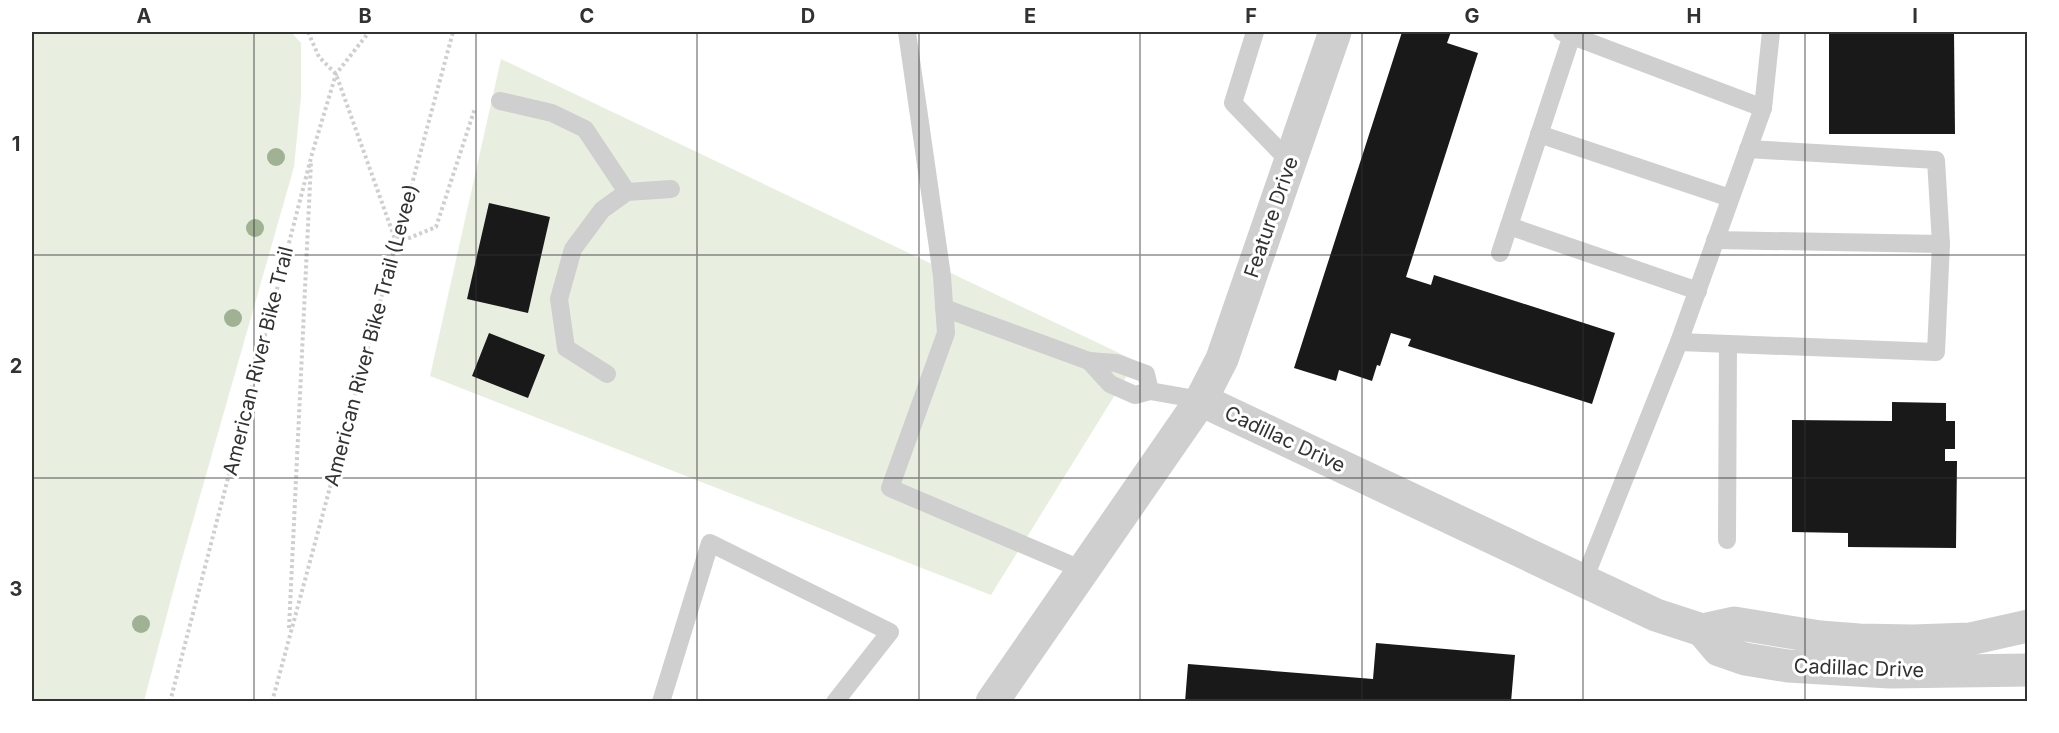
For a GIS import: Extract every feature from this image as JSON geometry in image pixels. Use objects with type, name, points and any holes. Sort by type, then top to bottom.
[{"type":"street","name":"Feature Drive","points":[[1201,400],[1222,359],[1335,32]]},
{"type":"street","name":"Cadillac Drive","points":[[992,702],[1201,400],[1656,615],[1702,630],[1734,623],[1820,637],[1913,641],[1970,639],[2028,626]]},
{"type":"street","name":"Cadillac Drive","points":[[1702,630],[1719,650],[1745,659],[1788,666],[1890,672],[2028,670]]},
{"type":"lane","points":[[907,32],[942,276],[945,333],[890,488],[1083,570]]},
{"type":"lane","points":[[1255,32],[1233,103],[1290,162]]},
{"type":"lane","points":[[1584,580],[1679,342],[1763,108],[1771,32]]},
{"type":"lane","points":[[1500,253],[1539,134],[1568,33],[1763,108]]},
{"type":"lane","points":[[500,101],[552,113],[585,129],[627,192]]},
{"type":"lane","points":[[1539,134],[1730,198]]},
{"type":"lane","points":[[1679,342],[1936,352],[1941,244],[1936,160],[1748,149]]},
{"type":"lane","points":[[607,374],[566,348],[559,298],[573,249],[602,210],[627,192],[671,189]]},
{"type":"lane","points":[[1509,226],[1698,291]]},
{"type":"lane","points":[[1716,240],[1941,244]]},
{"type":"lane","points":[[944,308],[1089,361],[1110,384],[1135,395],[1150,392],[1201,400]]},
{"type":"lane","points":[[1728,344],[1728,540]]},
{"type":"lane","points":[[661,702],[710,543],[890,632],[835,702]]},
{"type":"path","points":[[308,32],[319,57],[336,74],[396,243],[436,227],[475,108],[500,101]]},
{"type":"path","name":"American River Bike Trail","points":[[170,702],[312,154],[336,74],[369,32]]},
{"type":"path","name":"American River Bike Trail (Levee)","points":[[272,702],[453,32]]},
{"type":"path","name":"American River Bike Trail (Levee)","points":[[289,638],[312,154]]},
{"type":"green space","points":[[32,32],[291,32],[301,43],[301,97],[294,167],[178,573],[144,701],[32,701]]},
{"type":"green space","points":[[501,59],[1136,361],[991,595],[430,376]]},
{"type":"building","points":[[1402,32],[1451,32],[1447,43],[1478,53],[1406,277],[1431,285],[1434,275],[1615,333],[1592,404],[1408,346],[1411,339],[1391,333],[1380,366],[1377,365],[1372,381],[1339,370],[1336,381],[1294,368]]},
{"type":"building","points":[[1829,32],[1954,32],[1955,134],[1829,134]]},
{"type":"building","points":[[489,203],[550,217],[528,313],[467,299]]},
{"type":"building","points":[[489,333],[545,355],[528,398],[472,376]]},
{"type":"building","points":[[1892,402],[1946,403],[1946,421],[1955,421],[1955,449],[1945,449],[1945,461],[1957,461],[1956,548],[1848,547],[1848,533],[1792,532],[1792,420],[1892,421]]},
{"type":"building","points":[[1376,643],[1515,655],[1511,702],[1185,702],[1188,664],[1373,679]]}]
